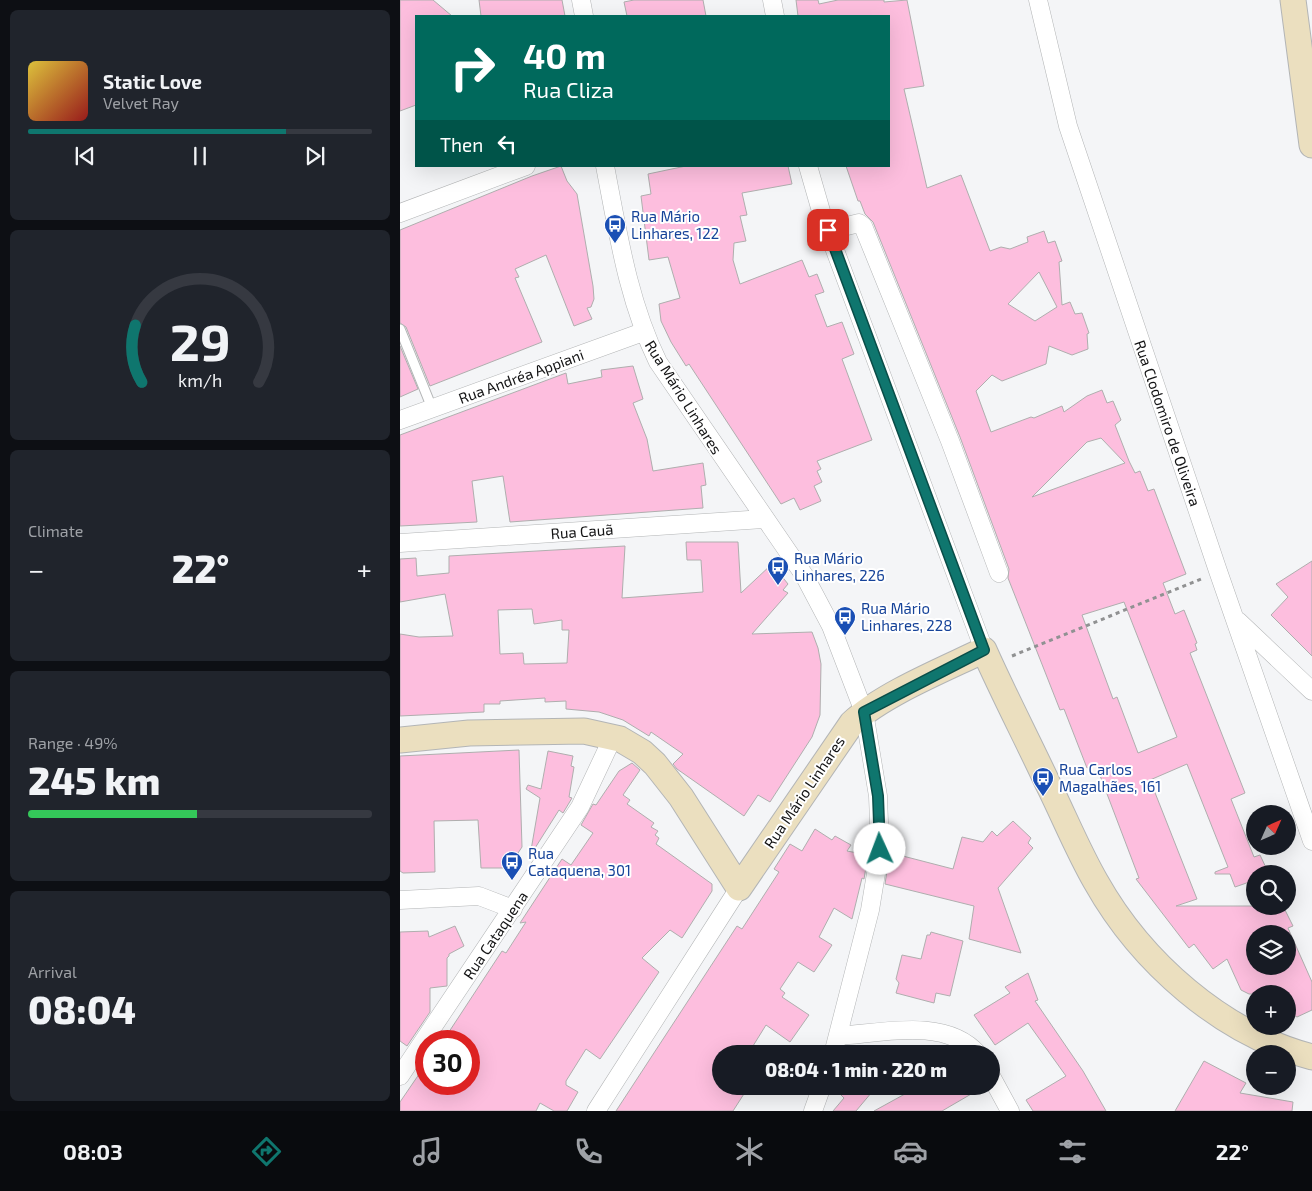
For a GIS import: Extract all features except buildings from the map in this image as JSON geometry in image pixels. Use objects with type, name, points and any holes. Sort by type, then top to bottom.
[{"type":"street","points":[[581,0],[584,15]]},
{"type":"street","points":[[772,0],[775,15]]},
{"type":"street","name":"Rua Clodomiro de Oliveira","points":[[1038,0],[1068,126],[1218,571],[1309,820],[1312,841]]},
{"type":"street","points":[[1293,0],[1312,145]]},
{"type":"street","points":[[400,213],[523,167]]},
{"type":"street","name":"Rua Mário Linhares","points":[[596,1111],[739,888],[835,745],[864,712],[831,626],[804,575],[658,362],[643,332],[629,282],[605,167]]},
{"type":"street","points":[[808,167],[828,230],[987,658],[1096,882],[1124,925],[1164,969],[1205,1005],[1254,1034],[1312,1056]]},
{"type":"street","points":[[828,230],[859,223],[863,226],[950,441],[999,572]]},
{"type":"street","name":"Rua Andréa Appiani","points":[[400,420],[643,332]]},
{"type":"street","name":"Rua Cauã","points":[[400,543],[764,519]]},
{"type":"street","points":[[1236,619],[1312,691]]},
{"type":"street","points":[[836,1045],[870,910],[880,849],[878,796],[864,712],[987,658]]},
{"type":"street","points":[[400,740],[469,733],[584,731],[613,737],[642,752],[655,764],[681,797],[739,888]]},
{"type":"street","name":"Rua Cataquena","points":[[400,1076],[580,807],[613,737]]},
{"type":"street","points":[[400,900],[479,896],[492,899],[513,909]]},
{"type":"street","points":[[839,1036],[926,1030],[944,1032],[959,1037],[968,1045]]},
{"type":"street","points":[[1000,1093],[1010,1111]]},
{"type":"street","points":[[814,1111],[819,1095]]},
{"type":"lane","points":[[400,329],[432,408]]},
{"type":"path","points":[[987,658],[1218,571]]},
{"type":"place","name":"Rua Mário Linhares, 122","points":[[615,244]]},
{"type":"place","name":"Rua Mário Linhares, 226","points":[[778,586]]},
{"type":"place","name":"Rua Mário Linhares, 228","points":[[845,636]]},
{"type":"place","name":"Rua Carlos Magalhães, 161","points":[[1043,797]]},
{"type":"place","name":"Rua Cataquena, 301","points":[[512,881]]},
{"type":"route","points":[[828,230],[984,650],[864,712],[878,796],[880,849]]}]
